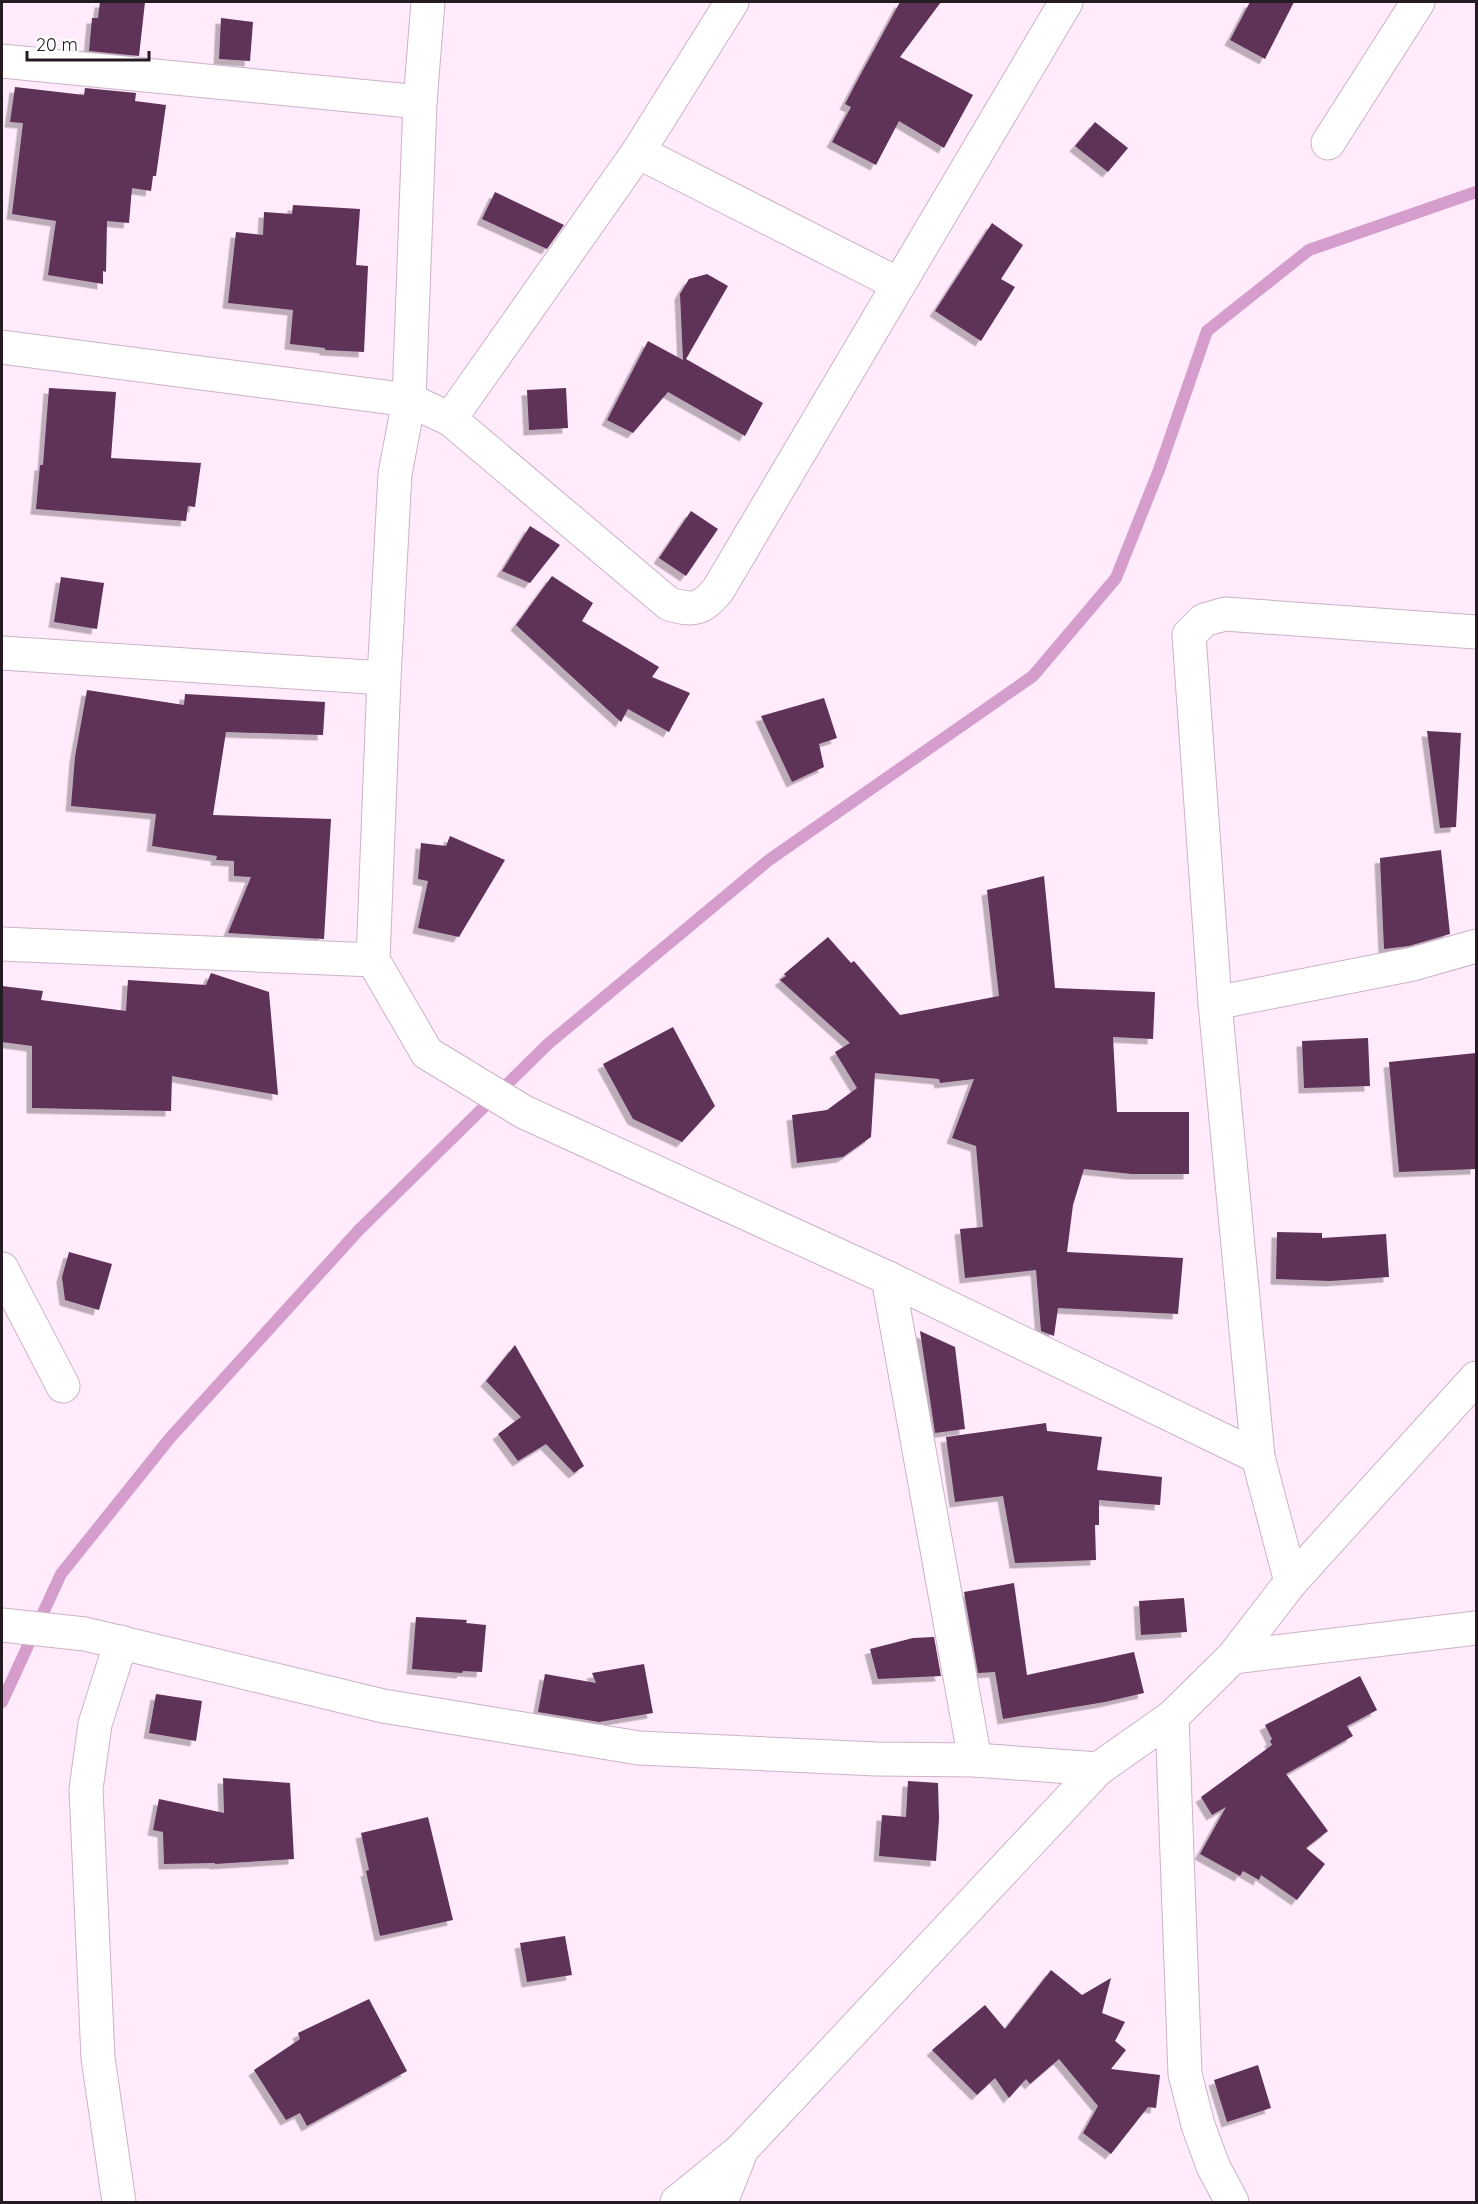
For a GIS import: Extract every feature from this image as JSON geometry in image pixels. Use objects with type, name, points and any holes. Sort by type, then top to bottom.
[{"type":"street","points":[[428,2],[420,102],[409,400],[395,474],[373,960],[427,1053],[524,1112],[888,1278],[1258,1457]]},
{"type":"street","points":[[450,419],[639,152],[732,2]]},
{"type":"street","points":[[2,347],[409,400],[450,419],[669,604],[688,609],[706,605],[718,590],[1066,2]]},
{"type":"street","points":[[1328,143],[1418,2]]},
{"type":"street","points":[[2,61],[420,102]]},
{"type":"street","points":[[639,152],[898,284]]},
{"type":"street","points":[[1291,1582],[1258,1457],[1215,1003],[1189,634],[1204,620],[1225,614],[1476,632]]},
{"type":"street","points":[[2,653],[384,678]]},
{"type":"street","points":[[2,944],[373,960]]},
{"type":"street","points":[[1215,1003],[1413,964],[1476,946]]},
{"type":"street","points":[[2,1269],[63,1386]]},
{"type":"street","points":[[888,1278],[975,1760]]},
{"type":"street","points":[[677,2202],[742,2149],[1098,1769],[1172,1717],[1233,1657],[1291,1582],[1476,1378]]},
{"type":"street","points":[[2,1625],[85,1634],[383,1706],[639,1748],[876,1759],[975,1760],[1098,1769]]},
{"type":"street","points":[[1233,1657],[1476,1628]]},
{"type":"street","points":[[119,2202],[99,2058],[86,1789],[95,1724],[121,1642]]},
{"type":"street","points":[[1172,1717],[1185,2074],[1198,2125],[1213,2166],[1232,2202]]},
{"type":"street","points":[[721,2202],[742,2149]]},
{"type":"building","points":[[100,2],[145,2],[139,56],[89,51],[92,18],[98,18]]},
{"type":"building","points":[[900,2],[941,2],[900,57],[973,95],[944,148],[899,121],[876,165],[832,142],[851,107],[845,104]]},
{"type":"building","points":[[1250,2],[1294,2],[1265,59],[1230,40]]},
{"type":"building","points":[[221,18],[253,22],[250,61],[219,59]]},
{"type":"building","points":[[15,87],[84,95],[85,88],[136,93],[135,101],[166,105],[156,176],[153,176],[151,191],[132,188],[129,223],[107,221],[106,272],[103,271],[103,284],[48,275],[56,221],[12,214],[23,123],[10,122]]},
{"type":"building","points":[[1095,122],[1128,148],[1108,172],[1075,146]]},
{"type":"building","points":[[495,192],[564,225],[547,249],[482,219]]},
{"type":"building","points":[[293,205],[360,209],[356,265],[368,266],[364,352],[325,350],[325,348],[290,344],[293,310],[228,303],[236,232],[263,235],[264,212],[292,214]]},
{"type":"building","points":[[992,223],[1023,245],[1001,279],[1015,287],[981,341],[935,311]]},
{"type":"building","points":[[707,274],[728,286],[686,359],[763,403],[745,436],[668,392],[633,433],[607,420],[648,341],[683,360],[680,294],[689,279]]},
{"type":"building","points":[[49,388],[116,392],[111,458],[201,463],[195,507],[188,506],[186,521],[36,509],[40,465],[43,465]]},
{"type":"building","points":[[566,388],[568,428],[529,430],[527,390]]},
{"type":"building","points":[[691,511],[718,529],[686,576],[659,558]]},
{"type":"building","points":[[530,526],[560,545],[530,583],[502,571]]},
{"type":"building","points":[[552,576],[593,603],[582,621],[659,667],[652,677],[690,693],[669,732],[628,709],[621,722],[516,625]]},
{"type":"building","points":[[61,577],[104,583],[97,629],[54,622]]},
{"type":"building","points":[[87,690],[184,705],[185,694],[325,702],[323,735],[226,732],[213,815],[331,819],[324,939],[228,933],[251,877],[234,876],[234,861],[216,860],[217,856],[152,846],[156,814],[71,806],[75,757]]},
{"type":"building","points":[[824,698],[837,738],[819,744],[824,767],[792,782],[761,716]]},
{"type":"building","points":[[1427,731],[1461,733],[1456,827],[1440,828]]},
{"type":"building","points":[[450,836],[505,860],[459,937],[418,928],[428,881],[418,879],[421,843],[446,846]]},
{"type":"building","points":[[1441,850],[1450,934],[1409,946],[1384,949],[1380,858]]},
{"type":"building","points":[[1044,876],[1055,988],[1155,992],[1153,1039],[1113,1037],[1117,1112],[1189,1112],[1189,1174],[1132,1174],[1084,1169],[1073,1205],[1067,1252],[1183,1258],[1178,1314],[1058,1308],[1054,1336],[1041,1331],[1036,1270],[965,1278],[960,1229],[983,1227],[976,1146],[952,1138],[974,1079],[940,1083],[939,1079],[875,1073],[871,1137],[843,1157],[797,1163],[792,1115],[827,1110],[857,1088],[835,1052],[850,1043],[780,980],[786,976],[784,974],[828,937],[851,963],[854,961],[900,1015],[999,996],[987,890]]},
{"type":"building","points":[[211,973],[269,992],[278,1095],[172,1076],[171,1111],[32,1108],[32,1046],[2,1042],[2,986],[43,991],[41,1000],[126,1011],[128,980],[206,985]]},
{"type":"building","points":[[673,1027],[715,1106],[682,1142],[633,1119],[603,1064]]},
{"type":"building","points":[[1368,1038],[1370,1086],[1304,1088],[1302,1041]]},
{"type":"building","points":[[1476,1053],[1476,1169],[1399,1172],[1389,1062]]},
{"type":"building","points":[[1277,1232],[1322,1233],[1322,1238],[1386,1234],[1389,1277],[1330,1281],[1276,1279]]},
{"type":"building","points":[[69,1252],[112,1264],[99,1310],[65,1300],[62,1277]]},
{"type":"building","points":[[920,1331],[955,1347],[965,1429],[935,1433]]},
{"type":"building","points":[[515,1345],[584,1466],[574,1473],[546,1444],[518,1461],[498,1434],[521,1417],[486,1381]]},
{"type":"building","points":[[1046,1423],[1047,1431],[1102,1437],[1097,1470],[1162,1477],[1160,1505],[1099,1500],[1099,1525],[1095,1525],[1096,1560],[1015,1563],[1003,1496],[955,1502],[946,1437]]},
{"type":"building","points":[[1014,1583],[1027,1675],[1134,1652],[1144,1693],[1003,1719],[995,1672],[978,1673],[964,1592]]},
{"type":"building","points":[[1184,1598],[1187,1632],[1141,1635],[1139,1601]]},
{"type":"building","points":[[416,1617],[467,1620],[466,1623],[486,1625],[482,1672],[463,1671],[462,1673],[412,1669]]},
{"type":"building","points":[[934,1637],[941,1676],[878,1679],[870,1649],[913,1638]]},
{"type":"building","points":[[644,1664],[653,1713],[599,1722],[538,1712],[545,1674],[596,1683],[592,1673]]},
{"type":"building","points":[[1360,1676],[1377,1710],[1347,1726],[1353,1736],[1286,1774],[1328,1831],[1306,1848],[1325,1864],[1297,1900],[1261,1875],[1259,1880],[1243,1871],[1240,1876],[1200,1854],[1226,1807],[1212,1815],[1201,1797],[1272,1745],[1270,1741],[1272,1739],[1265,1725]]},
{"type":"building","points":[[156,1694],[202,1701],[196,1741],[149,1733]]},
{"type":"building","points":[[223,1778],[290,1783],[294,1859],[215,1864],[164,1864],[163,1832],[153,1830],[159,1799],[224,1813]]},
{"type":"building","points":[[908,1781],[938,1783],[939,1819],[936,1861],[879,1856],[882,1815],[906,1817]]},
{"type":"building","points":[[428,1817],[453,1920],[380,1936],[366,1871],[369,1870],[361,1833]]},
{"type":"building","points":[[565,1936],[572,1975],[527,1982],[520,1943]]},
{"type":"building","points":[[1051,1970],[1082,1995],[1111,1978],[1102,2013],[1125,2022],[1115,2041],[1126,2050],[1111,2069],[1160,2075],[1156,2108],[1148,2107],[1111,2154],[1083,2133],[1098,2106],[1059,2059],[1030,2084],[1026,2079],[1009,2098],[995,2078],[977,2095],[932,2050],[985,2005],[1005,2029]]},
{"type":"building","points":[[369,1999],[407,2071],[307,2126],[300,2113],[286,2120],[254,2070],[300,2039],[298,2033]]},
{"type":"building","points":[[1258,2065],[1271,2108],[1227,2122],[1214,2080]]},
{"type":"waterway","points":[[2,1702],[61,1574],[170,1438],[358,1231],[548,1044],[769,860],[1033,676],[1116,578],[1159,470],[1207,331],[1309,250],[1476,192]]}]
